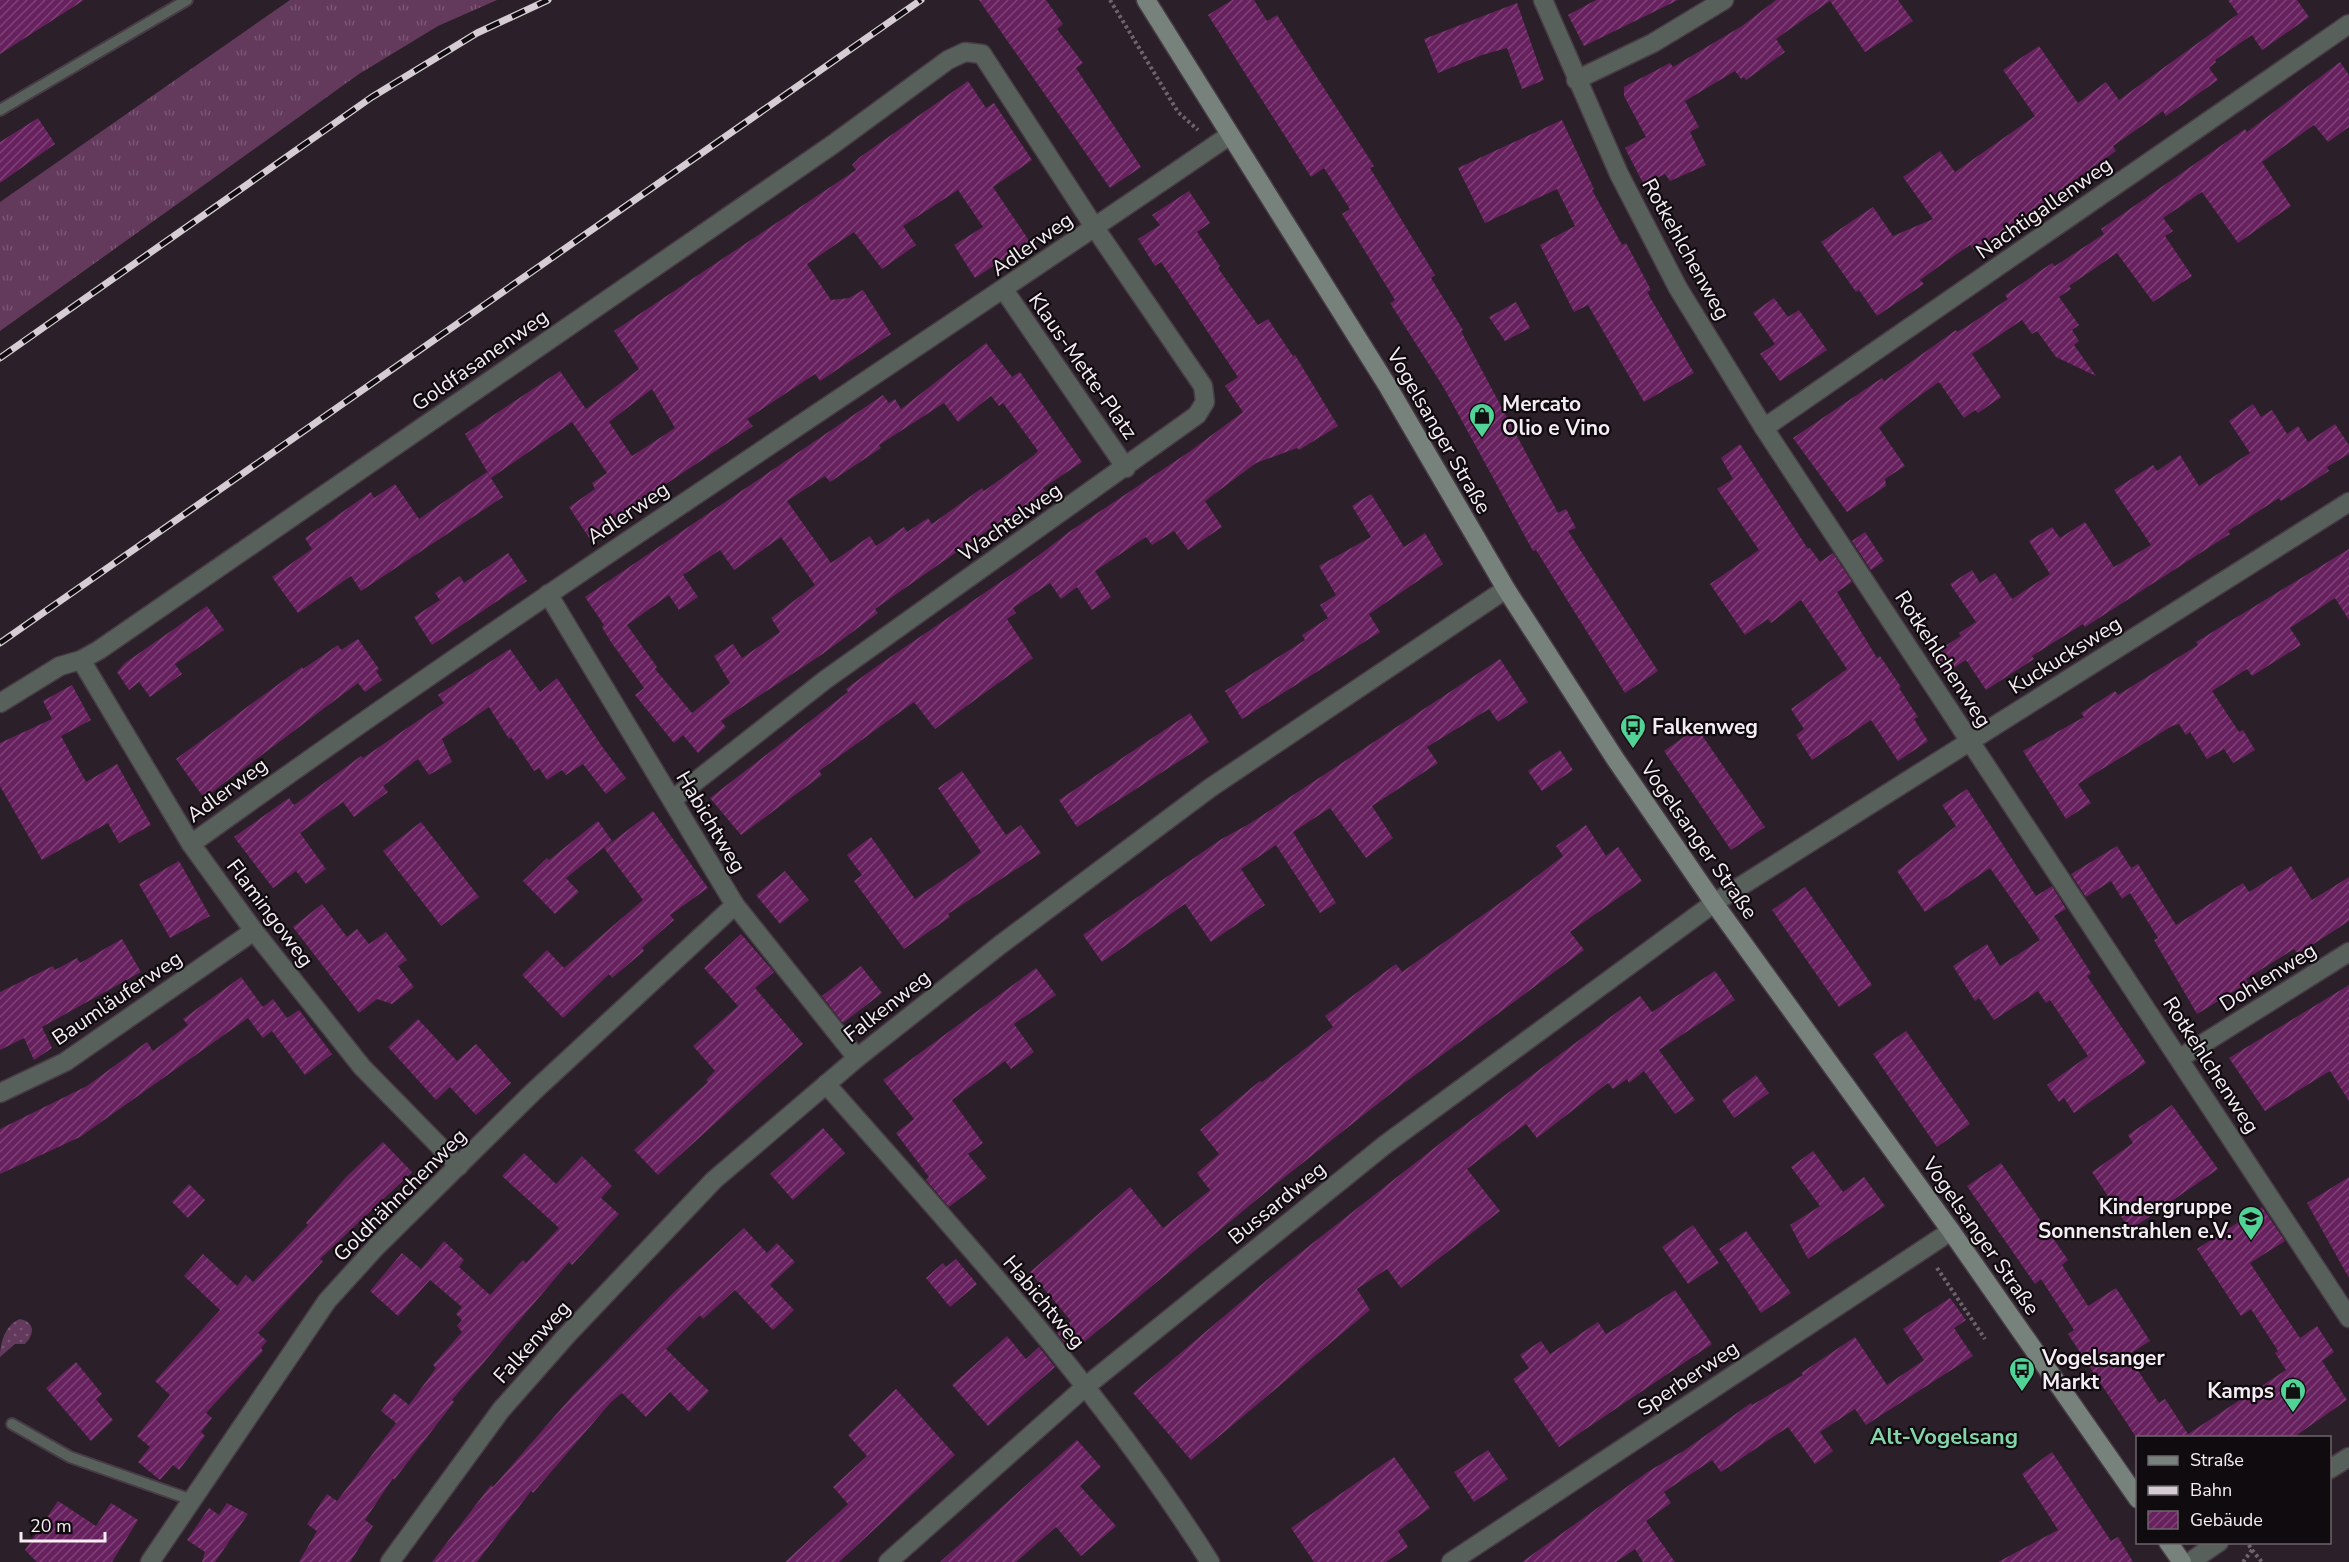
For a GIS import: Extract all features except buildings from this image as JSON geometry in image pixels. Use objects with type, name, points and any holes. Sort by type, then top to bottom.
[{"type":"street","name":"Vogelsanger Straße","points":[[1146,0],[1387,386],[1506,589],[1616,760],[1714,903],[1950,1231],[2136,1496]]},
{"type":"street","name":"Rotkehlchenweg","points":[[1543,0],[1619,174],[1678,288],[1764,428],[2349,1318]]},
{"type":"street","points":[[1576,80],[1653,43],[1724,0]]},
{"type":"street","name":"Nachtigallenweg","points":[[1764,428],[2349,24]]},
{"type":"street","name":"Goldfasanenweg","points":[[0,703],[60,666],[81,660],[832,145],[948,60],[965,52],[982,54]]},
{"type":"street","name":"Adlerweg","points":[[982,54],[1095,228]]},
{"type":"street","name":"Adlerweg","points":[[191,844],[358,724],[548,594],[1004,290],[1230,135]]},
{"type":"street","name":"Wachtelweg","points":[[672,800],[825,680],[1126,468],[1197,415],[1205,402],[1203,386],[1095,228]]},
{"type":"street","name":"Klaus-Mette-Platz","points":[[1004,290],[1126,468]]},
{"type":"street","name":"Kuckucksweg","points":[[1714,903],[2349,502]]},
{"type":"street","name":"Falkenweg","points":[[390,1562],[501,1410],[567,1335],[714,1180],[857,1058],[1000,945],[1210,788],[1506,589]]},
{"type":"street","name":"Habichtweg","points":[[548,594],[735,905],[857,1058]]},
{"type":"street","name":"Flamingoweg","points":[[81,660],[191,844],[254,931],[362,1067],[459,1166]]},
{"type":"street","name":"Bussardweg","points":[[888,1562],[1085,1387],[1386,1144],[1714,903]]},
{"type":"street","name":"Goldhähnchenweg","points":[[150,1562],[327,1301],[376,1247],[533,1092],[735,905]]},
{"type":"street","name":"Baumläuferweg","points":[[0,1093],[65,1062],[254,931]]},
{"type":"street","name":"Dohlenweg","points":[[2180,1058],[2349,952]]},
{"type":"street","name":"Habichtweg","points":[[826,1084],[956,1231],[1085,1387],[1183,1520],[1210,1562]]},
{"type":"street","name":"Sperberweg","points":[[1450,1562],[1950,1231]]},
{"type":"street","points":[[2331,1468],[2349,1458]]},
{"type":"street","points":[[2169,1544],[2182,1562]]},
{"type":"street","points":[[2190,1562],[2216,1544]]},
{"type":"lane","points":[[0,110],[187,0]]},
{"type":"lane","points":[[12,1424],[69,1457],[192,1500]]},
{"type":"path","points":[[1110,0],[1178,112],[1214,146]]},
{"type":"path","points":[[1924,1248],[1985,1339]]},
{"type":"path","points":[[2248,1544],[2262,1562]]},
{"type":"path","points":[[2243,1562],[2252,1550]]},
{"type":"green space","points":[[290,0],[497,0],[438,26],[359,74],[0,331],[0,202]]},
{"type":"green space","points":[[20,1319],[31,1326],[31,1336],[25,1344],[15,1344],[0,1357],[5,1334],[15,1321]]},
{"type":"railway","points":[[0,358],[372,97],[477,33],[548,0]]},
{"type":"railway","points":[[0,643],[921,0]]},
{"type":"place","name":"Mercato Olio e Vino","points":[[1482,439]]},
{"type":"place","name":"Falkenweg","points":[[1633,750]]},
{"type":"place","name":"Kindergruppe Sonnenstrahlen e.V.","points":[[2251,1242]]},
{"type":"place","name":"Vogelsanger Markt","points":[[2022,1393]]},
{"type":"place","name":"Kamps","points":[[2293,1414]]},
{"type":"district","name":"Alt-Vogelsang","points":[[1944,1437]]}]
